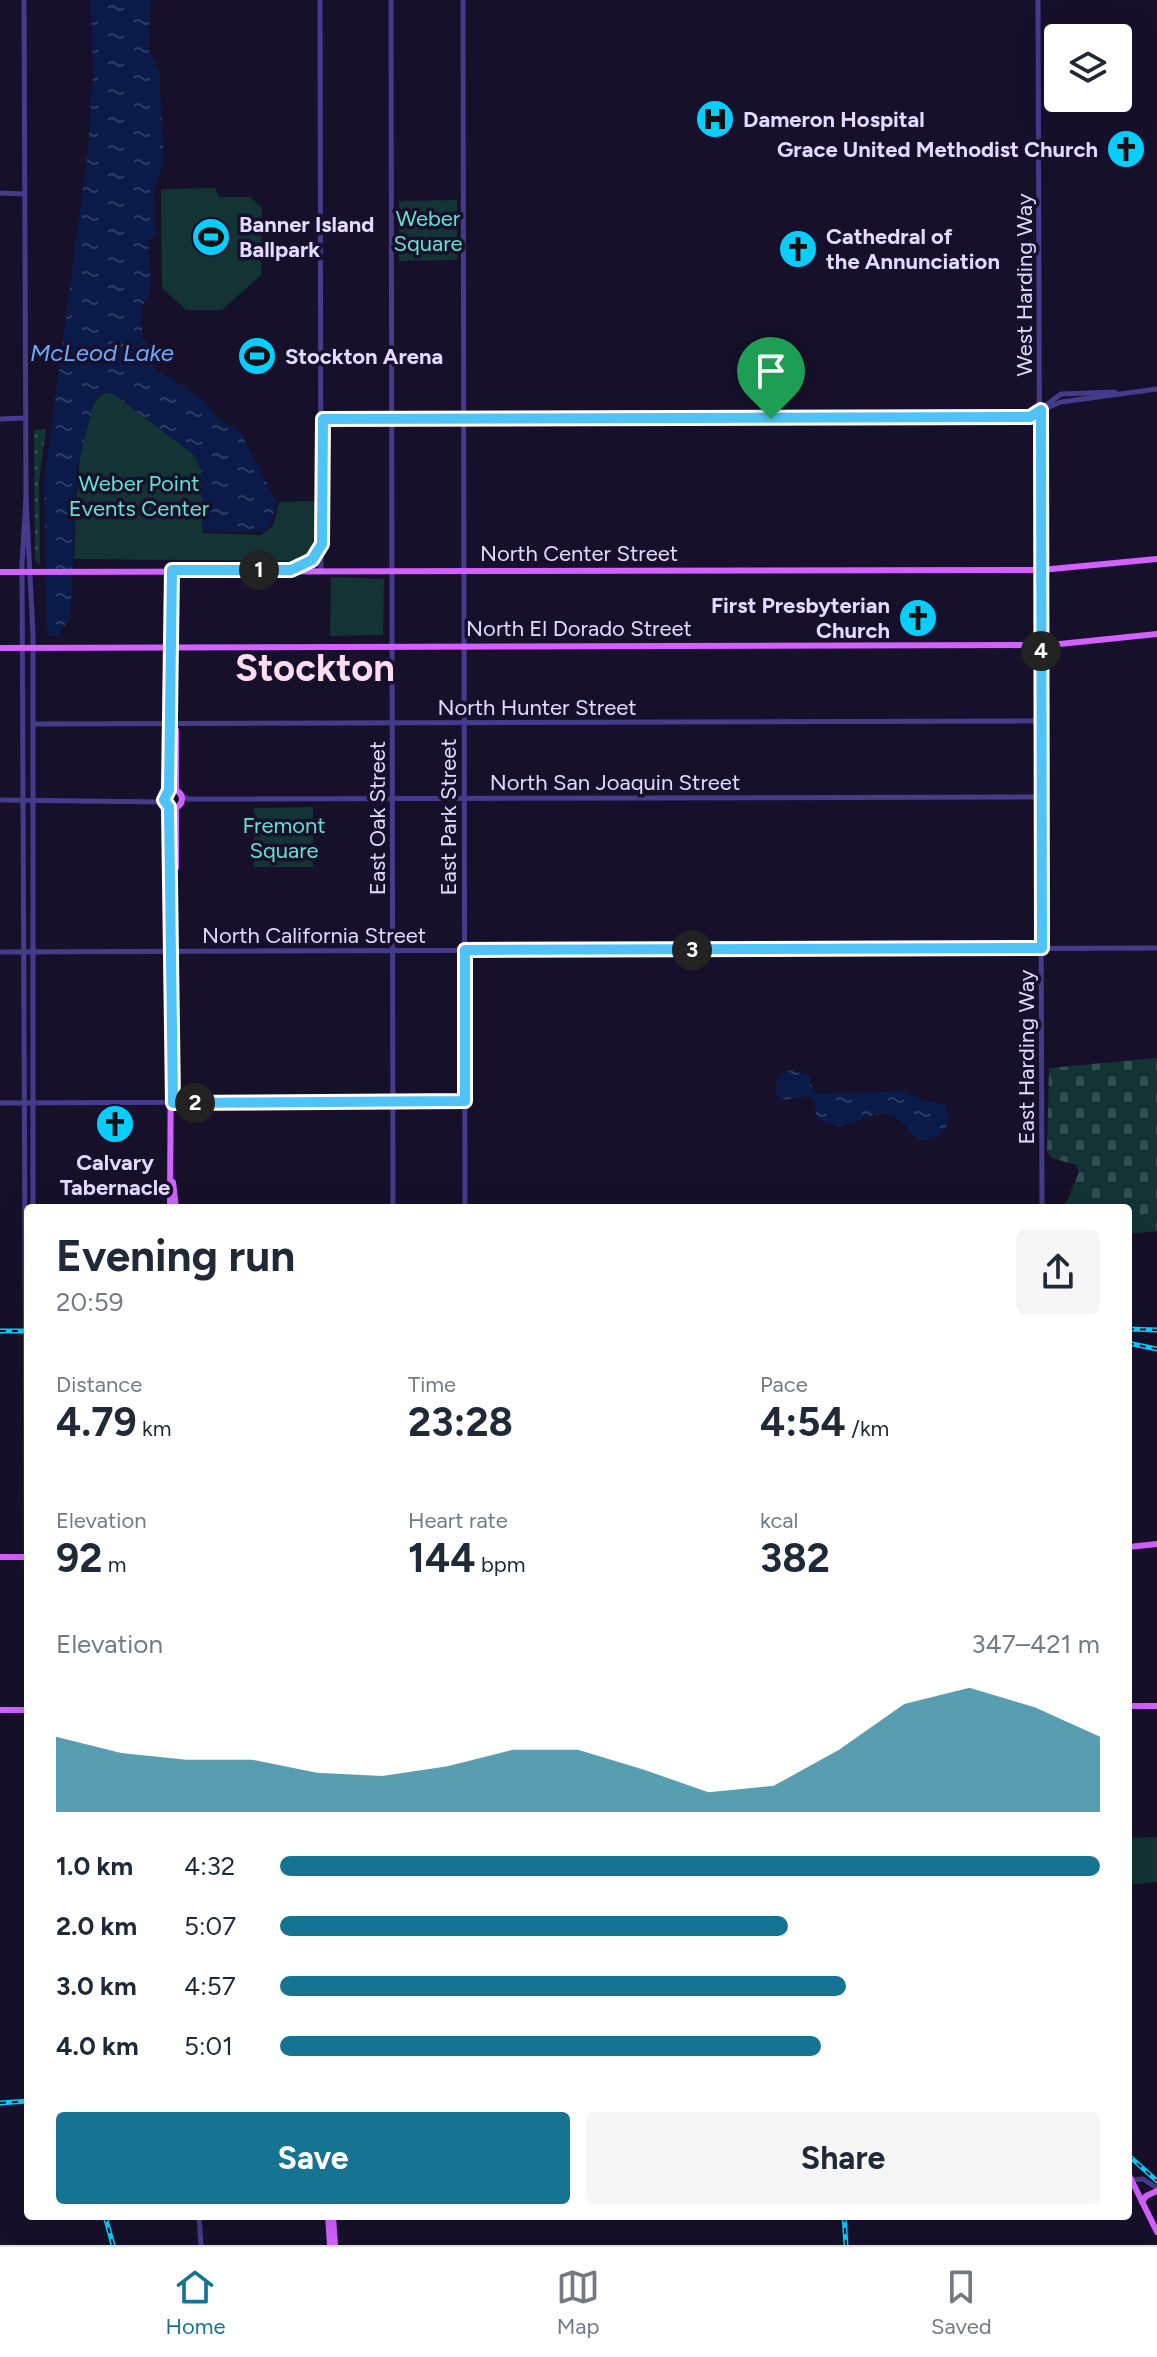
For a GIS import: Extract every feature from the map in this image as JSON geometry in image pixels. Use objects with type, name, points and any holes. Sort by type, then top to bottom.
[{"type":"main road","points":[[291,570],[312,560],[322,544]]},
{"type":"main road","name":"North Center Street","points":[[0,572],[1041,570],[1157,559]]},
{"type":"main road","points":[[172,570],[169,822],[172,875],[173,1204]]},
{"type":"main road","name":"North El Dorado Street","points":[[0,648],[1041,645],[1157,634]]},
{"type":"main road","points":[[171,799],[176,868],[172,875]]},
{"type":"main road","points":[[169,822],[175,836]]},
{"type":"main road","points":[[1132,1547],[1157,1544]]},
{"type":"main road","points":[[0,1557],[24,1557]]},
{"type":"main road","points":[[1132,1706],[1157,1706]]},
{"type":"main road","points":[[0,1710],[24,1710]]},
{"type":"main road","points":[[1132,2183],[1157,2232]]},
{"type":"main road","points":[[1142,2202],[1148,2194],[1157,2190]]},
{"type":"main road","points":[[330,2220],[332,2245]]},
{"type":"street","points":[[24,0],[26,498],[23,572],[33,724],[33,1204]]},
{"type":"street","points":[[320,0],[321,571]]},
{"type":"street","name":"East Oak Street","points":[[391,0],[393,1204]]},
{"type":"street","name":"East Park Street","points":[[463,0],[465,1204]]},
{"type":"street","name":"West Harding Way","points":[[1038,0],[1041,570]]},
{"type":"street","points":[[0,193],[24,194]]},
{"type":"street","points":[[1041,387],[1057,396]]},
{"type":"street","points":[[323,419],[1030,417],[1057,396],[1076,391],[1157,389]]},
{"type":"street","points":[[1041,410],[1061,402],[1115,392]]},
{"type":"street","points":[[0,419],[25,418]]},
{"type":"street","points":[[26,498],[31,572],[25,800],[26,1204]]},
{"type":"street","name":"East Harding Way","points":[[1041,570],[1042,1204]]},
{"type":"street","name":"North Hunter Street","points":[[33,724],[1041,721]]},
{"type":"street","name":"North San Joaquin Street","points":[[0,800],[1041,797]]},
{"type":"street","name":"North California Street","points":[[0,952],[1157,948]]},
{"type":"street","points":[[0,1103],[465,1101]]},
{"type":"street","points":[[1132,2177],[1143,2179],[1157,2190]]},
{"type":"street","points":[[199,2220],[201,2245]]},
{"type":"green space","name":"Banner Island Ballpark","points":[[215,188],[219,197],[250,197],[262,208],[261,275],[222,310],[186,310],[162,288],[161,189]]},
{"type":"green space","name":"Weber Square","points":[[457,200],[457,260],[399,261],[399,201]]},
{"type":"green space","name":"Weber Point Events Center","points":[[105,393],[112,393],[195,455],[201,471],[203,533],[261,535],[273,526],[279,502],[318,501],[317,540],[308,561],[74,559],[83,443],[95,402]]},
{"type":"green space","points":[[46,429],[39,482],[40,564],[35,561],[34,430]]},
{"type":"green space","points":[[331,577],[384,579],[383,635],[330,636]]},
{"type":"green space","name":"Fremont Square","points":[[313,807],[313,867],[254,867],[254,808]]},
{"type":"green space","points":[[1157,1058],[1157,1231],[1132,1234],[1132,1204],[1066,1204],[1079,1172],[1076,1165],[1052,1158],[1047,1151],[1049,1068]]},
{"type":"green space","points":[[1157,1837],[1157,1882],[1132,1885],[1132,1838]]},
{"type":"water","name":"McLeod Lake","points":[[91,0],[151,0],[148,48],[159,71],[164,161],[154,190],[155,235],[148,242],[151,283],[142,306],[142,338],[154,349],[153,368],[198,396],[216,417],[240,432],[277,503],[270,525],[263,532],[202,532],[201,471],[195,456],[112,393],[101,394],[94,402],[77,468],[70,619],[60,636],[47,636],[44,483],[88,151],[93,79]]},
{"type":"water","points":[[788,1070],[809,1075],[813,1091],[817,1094],[904,1091],[924,1101],[944,1104],[949,1117],[946,1129],[935,1138],[919,1139],[894,1117],[884,1114],[844,1125],[827,1124],[817,1118],[814,1100],[809,1096],[782,1100],[776,1096],[777,1079]]},
{"type":"railway","points":[[1132,1329],[1157,1330]]},
{"type":"railway","points":[[0,1331],[24,1331]]},
{"type":"railway","points":[[1132,1344],[1157,1349]]},
{"type":"railway","points":[[0,2103],[24,2101]]},
{"type":"railway","points":[[1132,2159],[1157,2181]]},
{"type":"railway","points":[[106,2220],[113,2245]]},
{"type":"railway","points":[[844,2220],[846,2245]]},
{"type":"place","name":"Dameron Hospital","points":[[715,119]]},
{"type":"place","name":"Grace United Methodist Church","points":[[1126,149]]},
{"type":"place","name":"Banner Island Ballpark","points":[[211,237]]},
{"type":"place","name":"Cathedral of the Annunciation","points":[[798,249]]},
{"type":"place","name":"Stockton Arena","points":[[257,356]]},
{"type":"place","name":"First Presbyterian Church","points":[[918,618]]},
{"type":"place","name":"Calvary Tabernacle","points":[[115,1124]]},
{"type":"district","name":"Stockton","points":[[315,668]]},
{"type":"route","points":[[1041,410],[1042,948],[465,950],[465,1101],[173,1103],[172,875],[169,807],[164,800],[169,790],[169,730],[172,724],[172,570],[291,570],[312,560],[322,544],[323,419],[771,419],[1030,417],[1041,410]]}]
